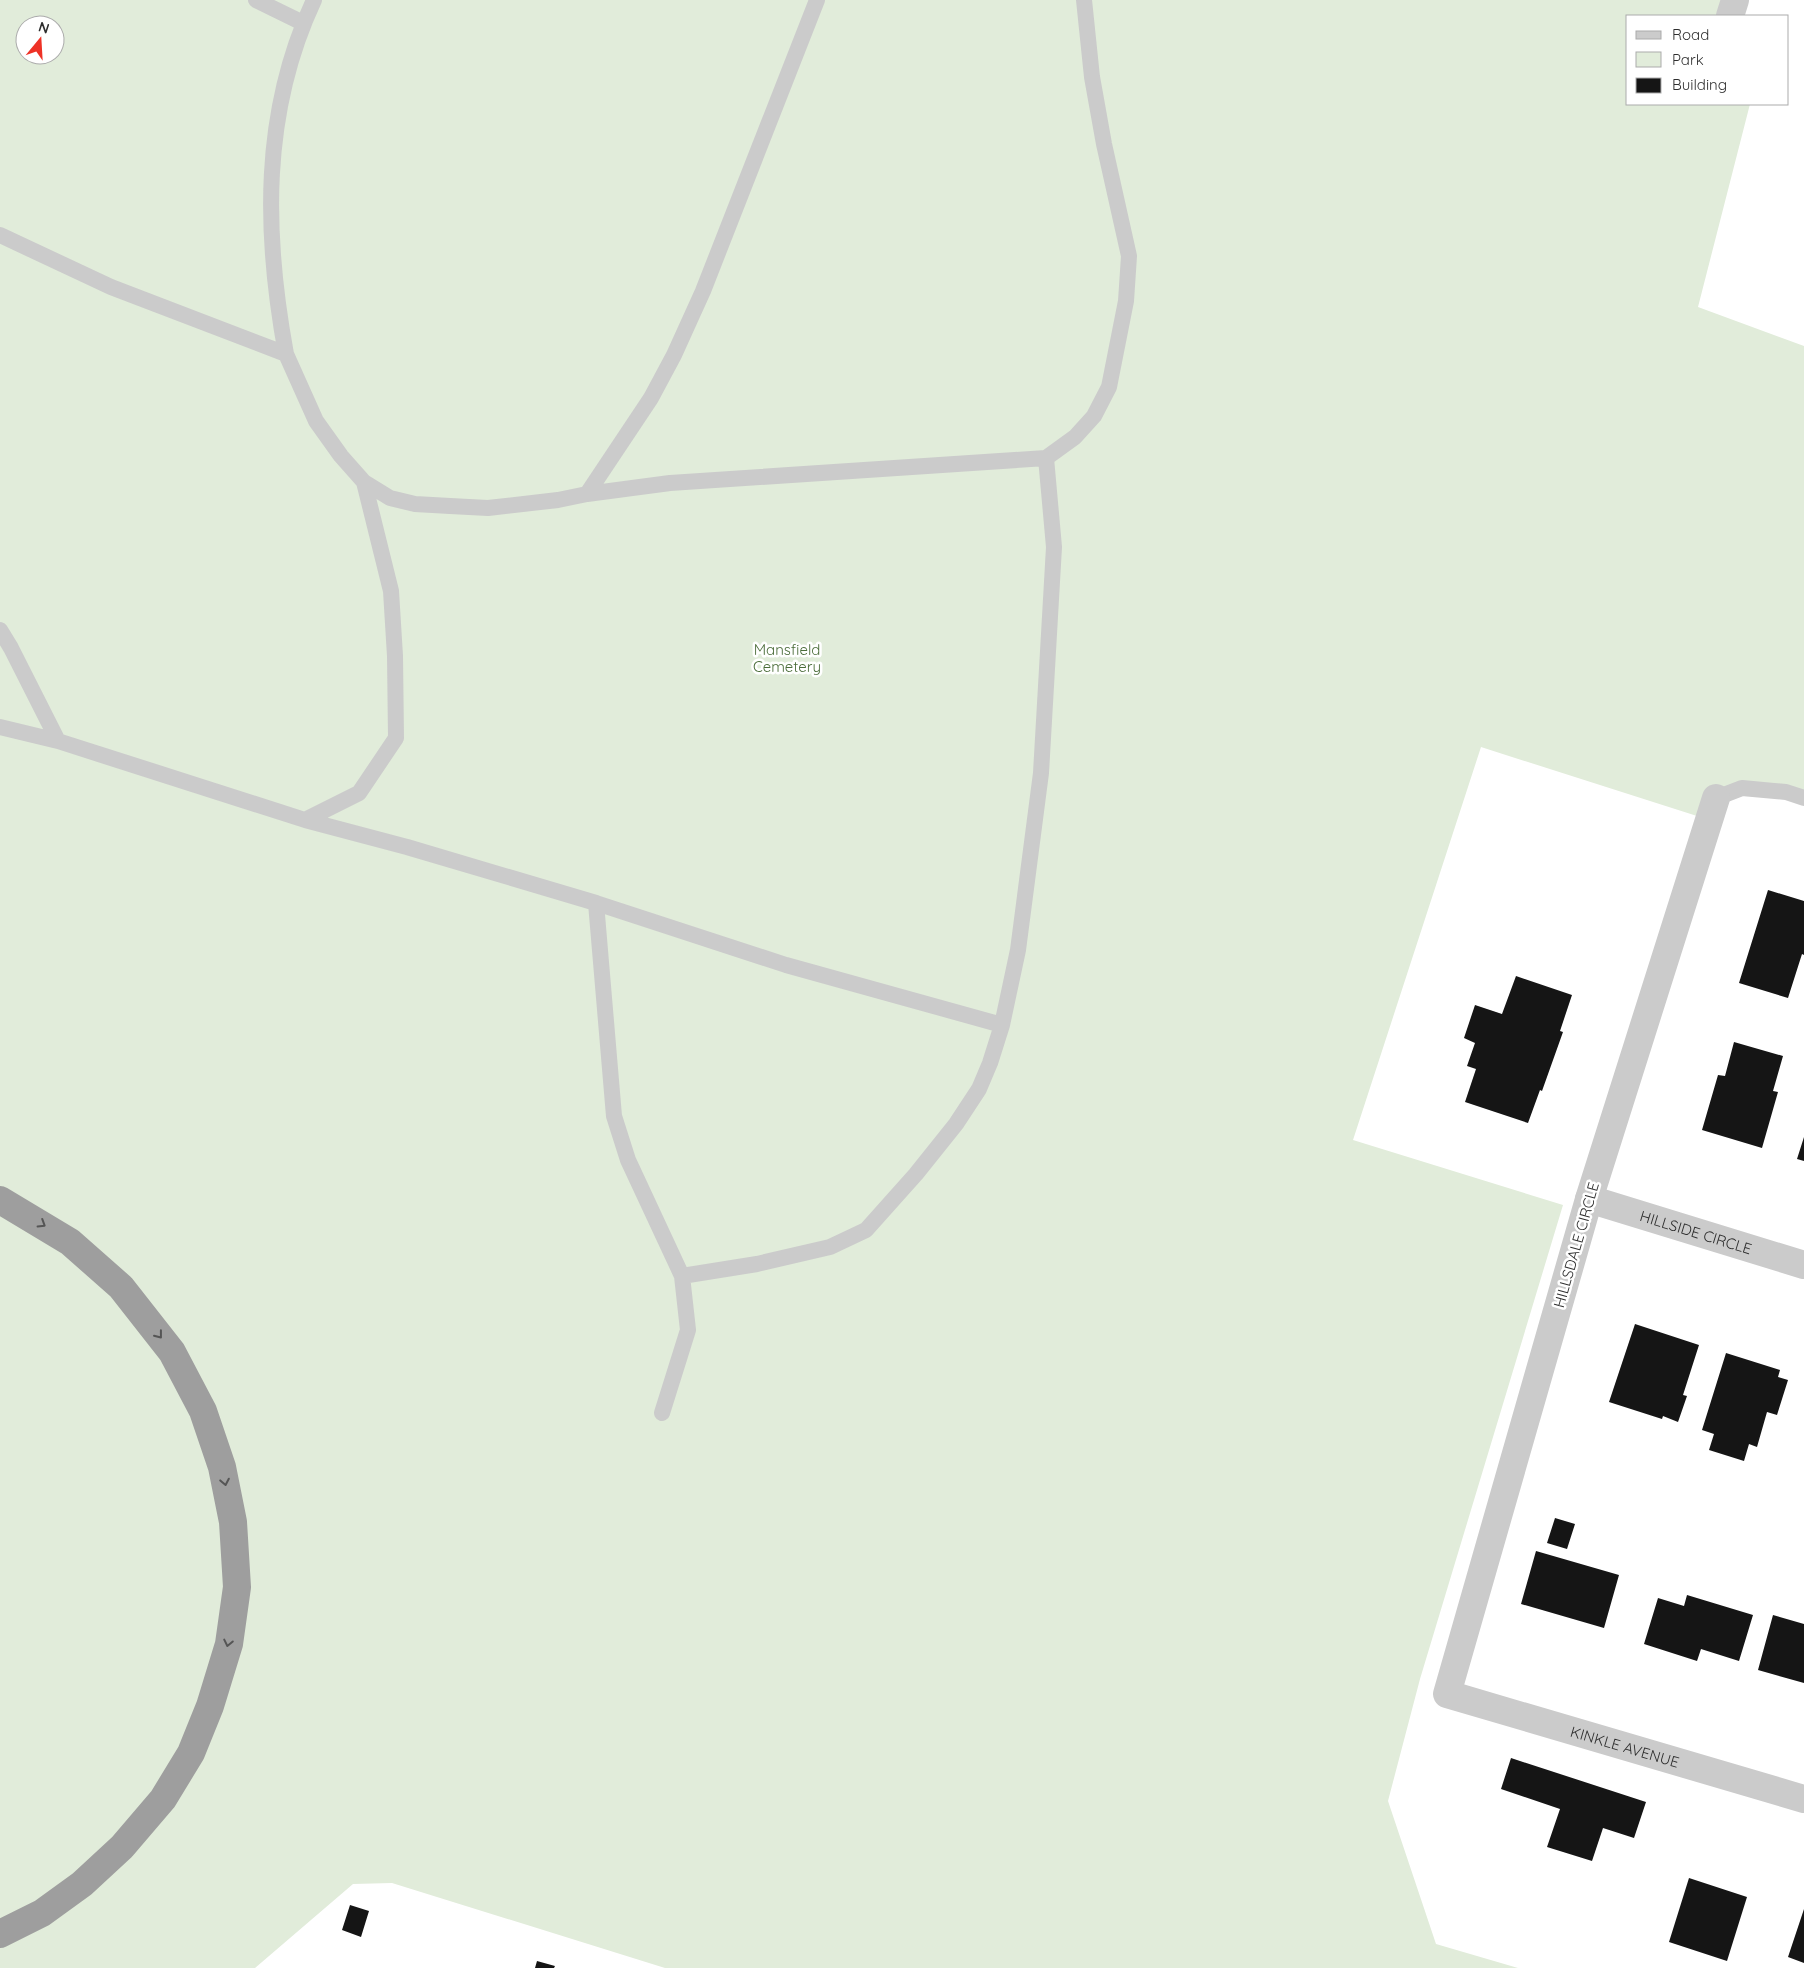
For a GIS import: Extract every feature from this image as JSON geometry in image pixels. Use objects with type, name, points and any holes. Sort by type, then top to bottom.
[{"type":"highway","points":[[0,1200],[70,1242],[92,1261],[121,1287],[172,1352],[203,1411],[222,1467],[233,1522],[237,1587],[229,1644],[210,1706],[191,1753],[163,1799],[122,1847],[82,1884],[42,1913],[0,1934]]},
{"type":"street","points":[[1730,15],[1735,0]]},
{"type":"street","name":"HILLSDALE CIRCLE","points":[[1447,1694],[1589,1199],[1716,798]]},
{"type":"street","name":"HILLSIDE CIRCLE","points":[[1589,1199],[1804,1265]]},
{"type":"street","name":"KINKLE AVENUE","points":[[1447,1694],[1804,1799]]},
{"type":"lane","points":[[256,0],[303,23]]},
{"type":"lane","points":[[314,0],[303,23],[285,82],[276,127],[270,205],[278,309],[286,354],[316,421],[341,456],[364,482],[390,498],[415,504],[488,508],[558,500],[587,494],[670,483],[1046,458],[1075,437],[1094,416],[1109,387],[1126,301],[1129,256],[1104,144],[1092,77],[1084,0]]},
{"type":"lane","points":[[587,494],[651,398],[674,355],[703,291],[817,0]]},
{"type":"lane","points":[[0,235],[111,287],[286,354]]},
{"type":"lane","points":[[682,1276],[756,1264],[830,1247],[866,1230],[916,1174],[956,1124],[978,1089],[1002,1025],[1018,950],[1041,773],[1054,547],[1046,458]]},
{"type":"lane","points":[[305,820],[359,793],[396,738],[395,656],[391,591],[364,482]]},
{"type":"lane","points":[[0,630],[58,741]]},
{"type":"lane","points":[[0,727],[58,741],[305,820],[407,847],[596,903],[786,965],[1002,1025]]},
{"type":"lane","points":[[1716,798],[1742,788],[1786,792],[1804,798]]},
{"type":"lane","points":[[596,903],[614,1116],[628,1160],[682,1276],[688,1330],[662,1413]]},
{"type":"green space","name":"Mansfield Cemetery","points":[[0,0],[1734,0],[1729,15],[1626,15],[1626,105],[1750,105],[1698,307],[1804,346],[1804,795],[1740,785],[1697,816],[1481,747],[1353,1140],[1563,1205],[1420,1679],[1388,1801],[1436,1944],[1518,1968],[665,1968],[392,1883],[353,1884],[255,1968],[0,1968]]},
{"type":"building","points":[[1768,890],[1804,901],[1804,955],[1802,954],[1788,998],[1739,983]]},
{"type":"building","points":[[1516,976],[1572,995],[1560,1031],[1563,1032],[1542,1091],[1540,1090],[1528,1123],[1465,1102],[1476,1069],[1467,1066],[1475,1043],[1464,1038],[1475,1005],[1502,1014]]},
{"type":"building","points":[[1734,1042],[1783,1056],[1773,1091],[1778,1092],[1762,1148],[1702,1130],[1718,1075],[1725,1076]]},
{"type":"building","points":[[1804,1137],[1804,1161],[1797,1159]]},
{"type":"building","points":[[1635,1324],[1699,1345],[1683,1395],[1687,1396],[1678,1422],[1663,1416],[1662,1419],[1609,1402]]},
{"type":"building","points":[[1726,1353],[1780,1370],[1778,1377],[1788,1380],[1777,1415],[1767,1412],[1757,1447],[1749,1444],[1744,1461],[1709,1450],[1714,1434],[1702,1430]]},
{"type":"building","points":[[1555,1518],[1575,1524],[1567,1549],[1547,1543]]},
{"type":"building","points":[[1536,1551],[1619,1575],[1604,1628],[1521,1604]]},
{"type":"building","points":[[1687,1595],[1753,1615],[1739,1661],[1701,1649],[1697,1661],[1644,1644],[1658,1598],[1684,1606]]},
{"type":"building","points":[[1773,1615],[1804,1624],[1804,1683],[1758,1670]]},
{"type":"building","points":[[1511,1758],[1646,1802],[1634,1838],[1603,1828],[1592,1861],[1547,1847],[1560,1809],[1501,1789]]},
{"type":"building","points":[[1689,1878],[1747,1897],[1727,1961],[1669,1942]]},
{"type":"building","points":[[350,1905],[369,1911],[361,1937],[342,1930]]},
{"type":"building","points":[[1804,1909],[1804,1963],[1788,1957]]},
{"type":"building","points":[[537,1961],[555,1966],[554,1968],[535,1968]]}]
